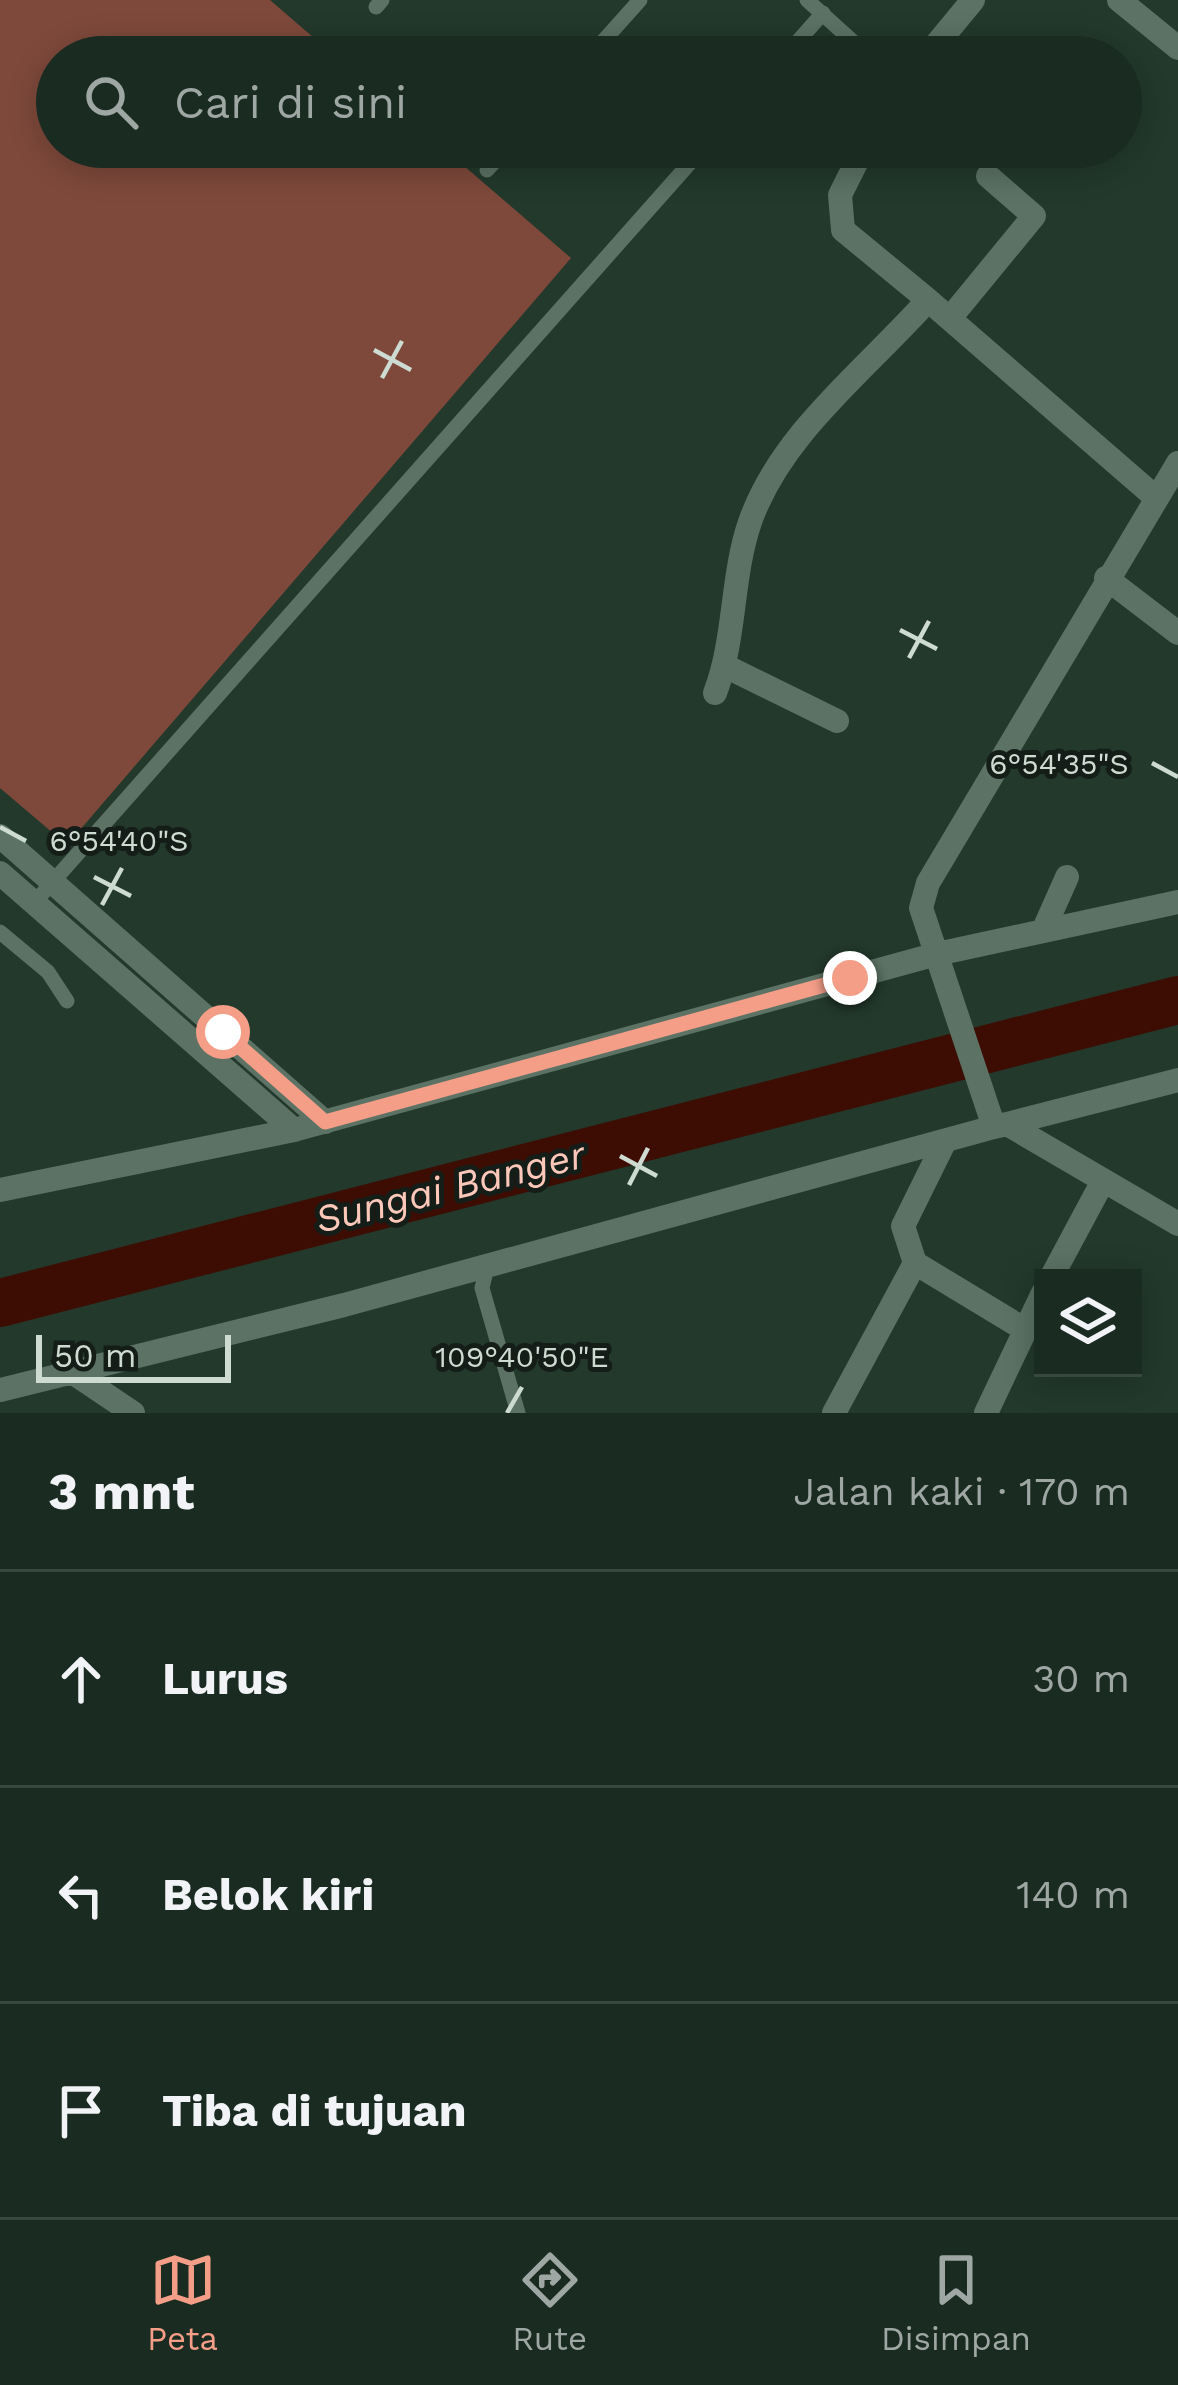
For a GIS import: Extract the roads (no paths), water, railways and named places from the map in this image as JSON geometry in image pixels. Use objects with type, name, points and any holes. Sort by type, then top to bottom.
[{"type":"street","points":[[943,36],[973,0]]},
{"type":"street","points":[[1119,0],[1178,48]]},
{"type":"street","points":[[854,168],[840,195],[843,230],[951,316],[1154,496]]},
{"type":"street","points":[[951,316],[1034,216],[988,176]]},
{"type":"street","points":[[716,693],[725,666],[742,548],[766,485],[785,453],[928,301]]},
{"type":"street","points":[[1178,463],[1154,496],[923,892],[921,908],[998,1124],[1178,1224]]},
{"type":"street","points":[[1106,578],[1178,633]]},
{"type":"street","points":[[725,666],[837,721]]},
{"type":"street","points":[[0,836],[325,1122]]},
{"type":"street","points":[[0,873],[294,1130]]},
{"type":"street","points":[[1043,931],[1067,877]]},
{"type":"street","points":[[0,1190],[294,1130],[1043,931],[1178,902]]},
{"type":"street","points":[[0,1390],[1178,1080]]},
{"type":"street","points":[[945,1141],[903,1226],[915,1263],[1024,1329]]},
{"type":"street","points":[[1056,1269],[1103,1181]]},
{"type":"street","points":[[834,1413],[915,1263]]},
{"type":"street","points":[[986,1413],[1034,1311]]},
{"type":"street","points":[[72,1372],[133,1413]]},
{"type":"lane","points":[[608,36],[640,0]]},
{"type":"lane","points":[[807,0],[848,36]]},
{"type":"lane","points":[[803,36],[823,13]]},
{"type":"lane","points":[[34,903],[685,168]]},
{"type":"lane","points":[[0,932],[48,972],[67,1000]]},
{"type":"lane","points":[[488,1263],[482,1288],[518,1413]]},
{"type":"waterway","name":"Sungai Banger","points":[[0,1303],[1178,1000]]}]
